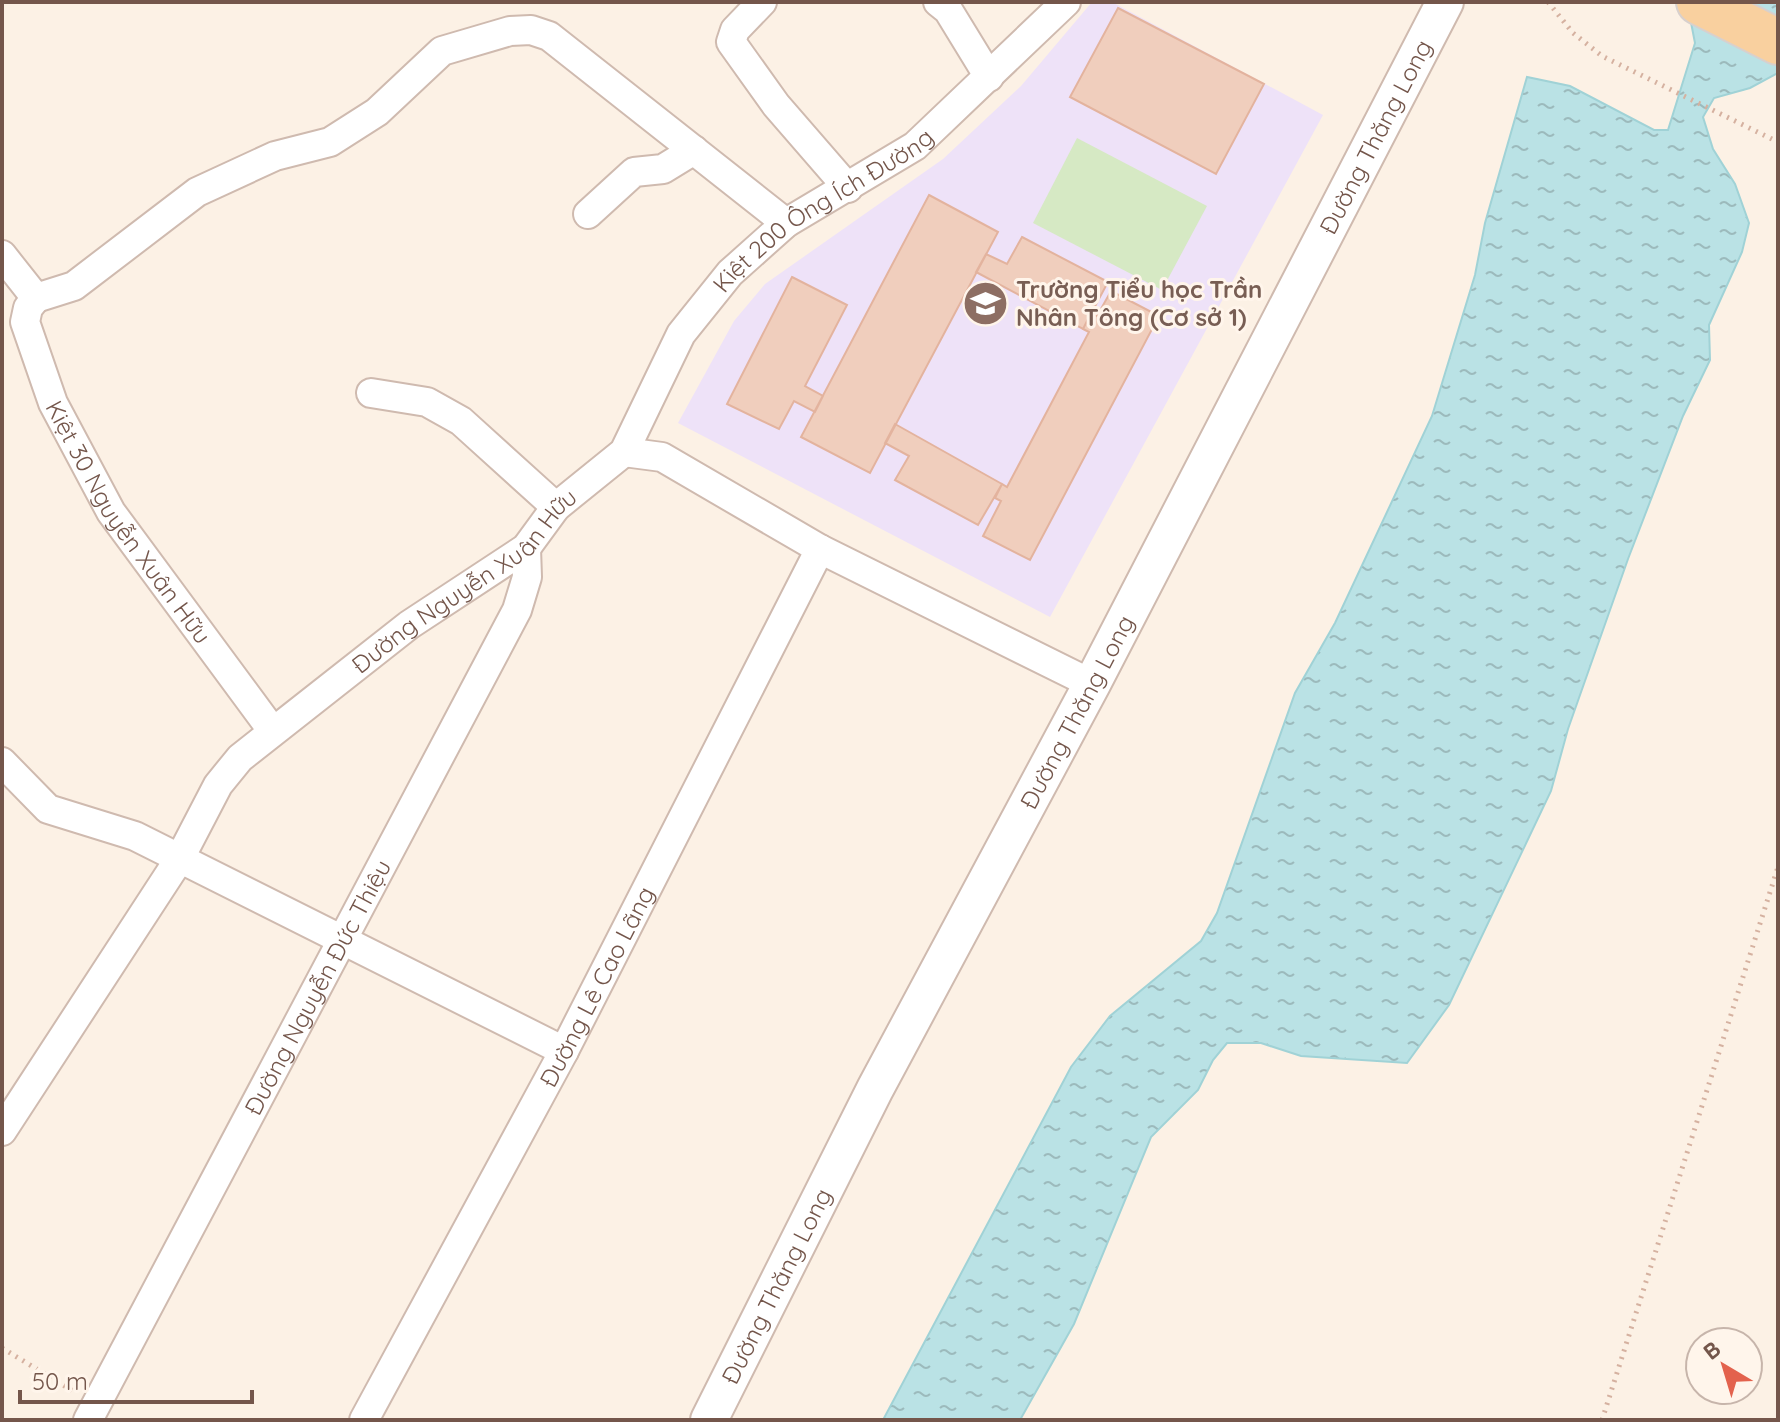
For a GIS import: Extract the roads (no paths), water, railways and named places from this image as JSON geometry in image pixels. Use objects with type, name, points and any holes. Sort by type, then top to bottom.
[{"type":"main road","points":[[1699,2],[1778,42]]},
{"type":"street","points":[[762,2],[735,30],[731,42],[776,105],[848,188]]},
{"type":"street","points":[[938,2],[948,10],[989,77]]},
{"type":"street","name":"Kiệt 200 Ông Ích Đường","points":[[624,452],[681,334],[730,273],[786,223],[915,146],[1066,2]]},
{"type":"street","name":"Đường Thăng Long","points":[[709,1420],[882,1075],[1092,684],[1434,8]]},
{"type":"street","points":[[2,255],[36,298],[74,286],[197,192],[275,156],[330,142],[377,112],[442,51],[510,31],[531,30],[549,36],[786,223]]},
{"type":"street","points":[[588,214],[634,172],[663,169],[694,150]]},
{"type":"street","name":"Kiệt 30 Nguyễn Xuân Hữu","points":[[36,298],[28,308],[25,322],[53,403],[111,512],[272,730]]},
{"type":"street","points":[[371,393],[427,402],[461,421],[556,507]]},
{"type":"street","points":[[624,452],[662,457],[820,549],[1092,684]]},
{"type":"street","name":"Đường Nguyễn Xuân Hữu","points":[[2,1131],[180,858],[218,785],[240,758],[409,625],[526,548],[556,507],[624,452]]},
{"type":"street","name":"Đường Nguyễn Đức Thiệu","points":[[92,1412],[517,610],[527,577],[526,548]]},
{"type":"street","name":"Đường Lê Cao Lãng","points":[[364,1420],[564,1051],[820,549]]},
{"type":"street","points":[[2,762],[48,809],[135,836],[564,1051]]},
{"type":"water","points":[[1687,2],[1778,2],[1778,73],[1750,88],[1714,98],[1703,117],[1713,149],[1735,184],[1749,223],[1742,252],[1709,325],[1710,360],[1683,416],[1628,559],[1568,729],[1551,791],[1449,1005],[1407,1063],[1301,1056],[1261,1043],[1227,1043],[1213,1060],[1198,1090],[1151,1137],[1074,1324],[1020,1420],[883,1420],[1071,1067],[1110,1016],[1201,941],[1217,913],[1295,693],[1335,623],[1432,416],[1475,275],[1485,223],[1527,77],[1570,86],[1654,130],[1668,130],[1695,43]]},
{"type":"place","name":"Trường Tiểu học Trần Nhân Tông (Cơ sở 1)","points":[[985,303]]}]
